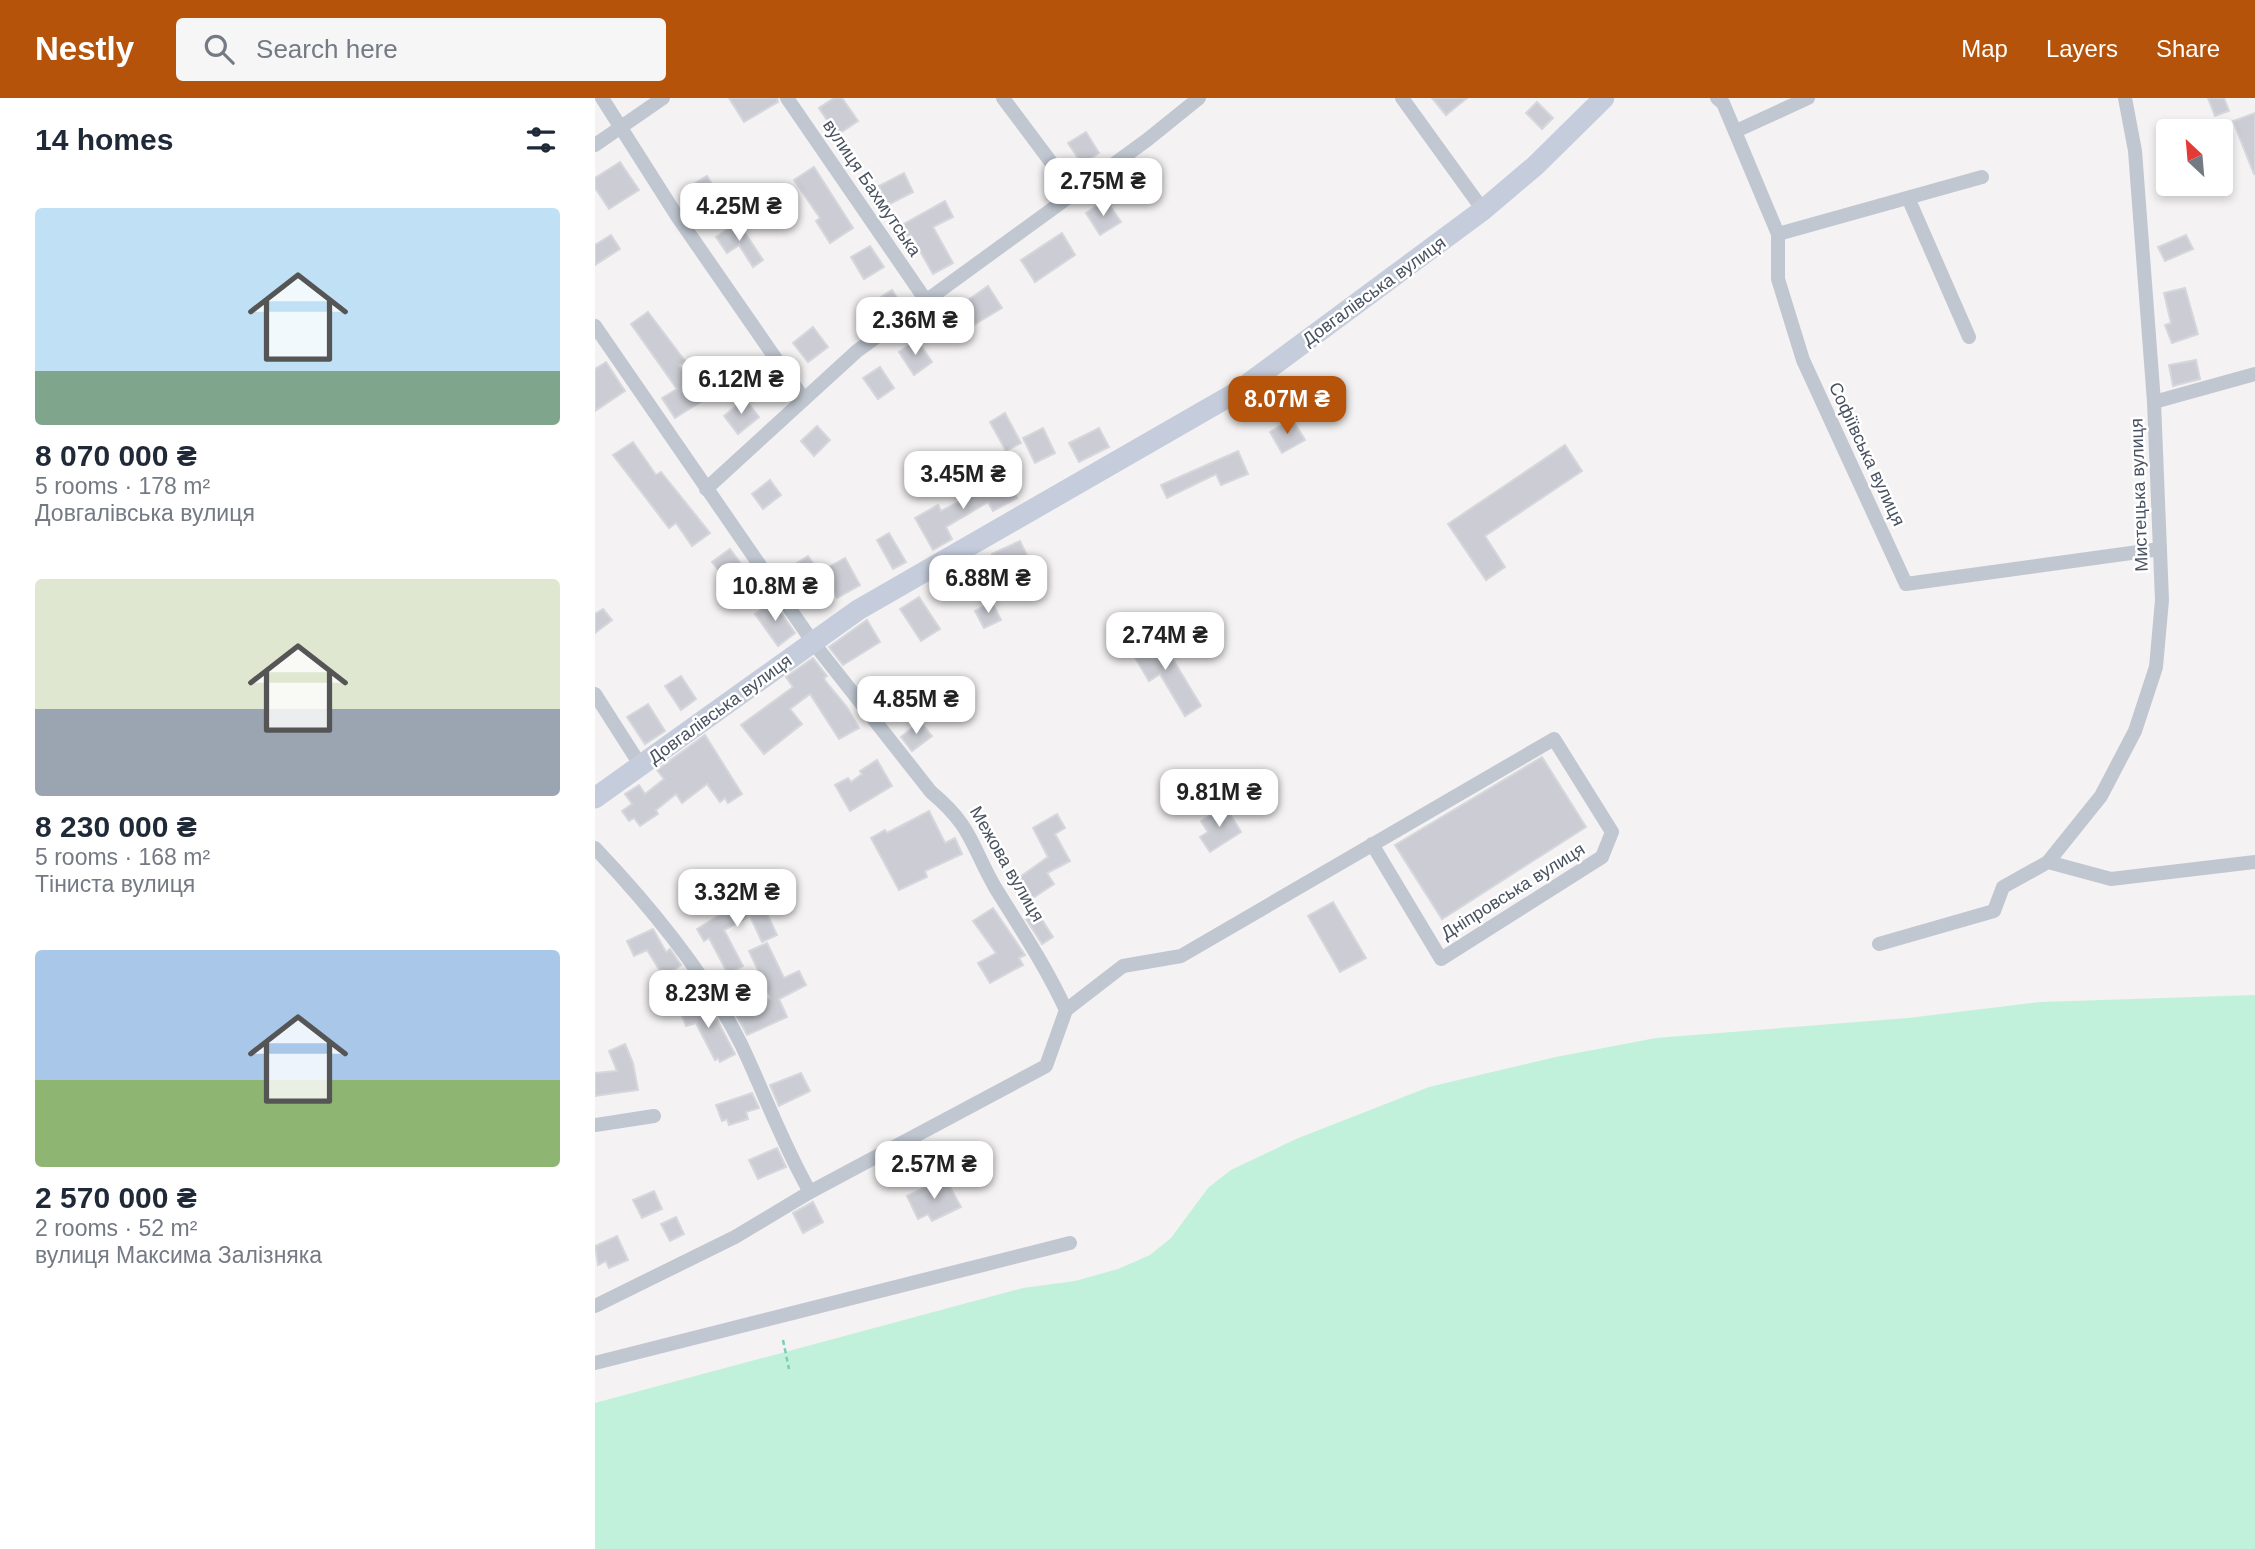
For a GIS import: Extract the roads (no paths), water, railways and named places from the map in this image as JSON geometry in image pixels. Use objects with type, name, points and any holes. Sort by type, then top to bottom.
[{"type":"street","points":[[602,98],[677,216],[803,398]]},
{"type":"street","points":[[595,145],[663,98]]},
{"type":"street","name":"вулиця Бахмутська","points":[[787,98],[925,299]]},
{"type":"street","points":[[1003,98],[1074,193]]},
{"type":"street","points":[[1402,98],[1483,210]]},
{"type":"street","name":"Довгалівська вулиця","points":[[595,798],[812,641],[870,603],[1237,392],[1483,210],[1535,166],[1604,98]]},
{"type":"street","name":"Софіївська вулиця","points":[[1717,98],[1723,103],[1736,131],[1779,234],[1778,279],[1803,360],[1906,584],[2160,550]]},
{"type":"street","points":[[1736,131],[1808,98]]},
{"type":"street","name":"Мистецька вулиця","points":[[2048,862],[2101,796],[2135,732],[2156,667],[2162,600],[2154,402],[2135,151],[2125,98]]},
{"type":"street","points":[[706,489],[857,351],[925,299],[1147,141],[1193,100]]},
{"type":"street","points":[[1779,234],[1909,200],[1982,177]]},
{"type":"street","points":[[1909,200],[1969,337]]},
{"type":"street","name":"Межова вулиця","points":[[595,326],[812,641],[931,792],[954,811],[969,831],[995,886],[1048,971],[1066,1010]]},
{"type":"street","points":[[2154,402],[2255,374]]},
{"type":"street","points":[[595,694],[641,766]]},
{"type":"street","name":"Дніпровська вулиця","points":[[1066,1010],[1123,966],[1181,956],[1373,844],[1554,739],[1612,832],[1602,857],[1441,959],[1373,844]]},
{"type":"street","points":[[595,848],[635,889],[720,1007],[741,1045],[787,1151],[810,1192]]},
{"type":"street","points":[[1878,944],[1994,911],[2003,887],[2048,862],[2111,879],[2255,862]]},
{"type":"street","points":[[595,1306],[735,1237],[810,1192],[1046,1066],[1066,1010]]},
{"type":"street","points":[[595,1125],[654,1116]]},
{"type":"street","points":[[595,1363],[1070,1242]]}]
